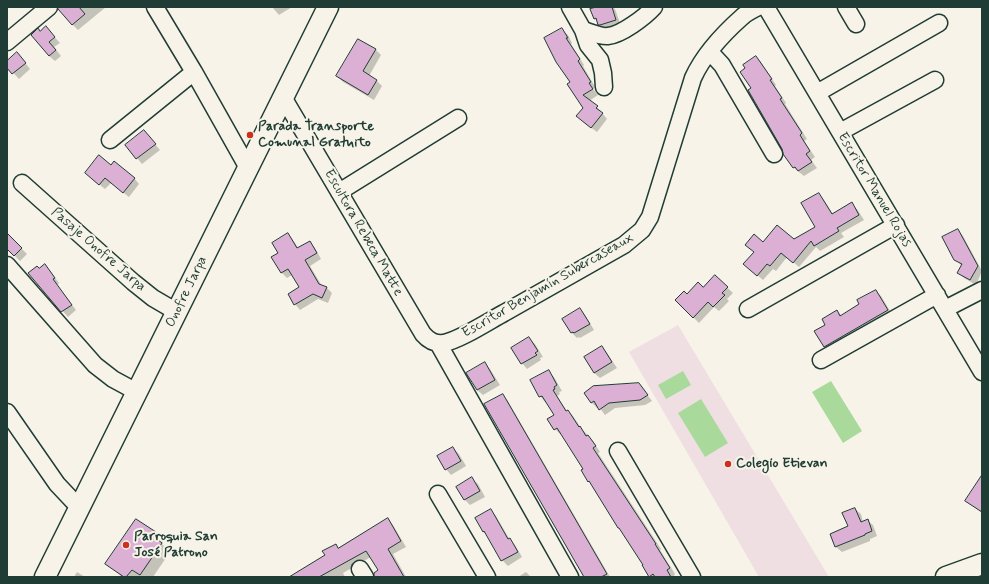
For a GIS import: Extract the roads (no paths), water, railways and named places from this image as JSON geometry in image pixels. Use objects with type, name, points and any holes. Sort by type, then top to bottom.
[{"type":"street","points":[[7,42],[49,7]]},
{"type":"street","points":[[155,7],[194,72],[248,168]]},
{"type":"street","name":"Onofre Jarpa","points":[[45,577],[328,7]]},
{"type":"street","points":[[570,7],[583,30],[588,45],[600,60],[604,87]]},
{"type":"street","points":[[583,30],[608,36],[624,30],[642,18],[654,7]]},
{"type":"street","name":"Escritor Benjamín Subercaseaux","points":[[437,343],[452,340],[484,324],[624,245],[642,230],[650,217],[693,78],[710,52],[743,16],[758,7]]},
{"type":"street","name":"Escritor Manuel Rojas","points":[[766,7],[982,372]]},
{"type":"street","points":[[846,7],[856,24]]},
{"type":"street","points":[[817,93],[939,23]]},
{"type":"street","points":[[600,60],[608,36]]},
{"type":"street","points":[[710,52],[722,65],[774,154]]},
{"type":"street","points":[[110,140],[194,72]]},
{"type":"street","points":[[840,132],[935,80]]},
{"type":"street","name":"Escultora Rebeca Matte","points":[[283,97],[423,334],[437,343],[570,577]]},
{"type":"street","points":[[339,192],[458,118]]},
{"type":"street","name":"Pasaje Onofre Jarpa","points":[[22,184],[133,282],[153,298],[177,312]]},
{"type":"street","points":[[748,309],[896,226]]},
{"type":"street","points":[[7,265],[95,365],[113,380],[137,392]]},
{"type":"street","points":[[945,309],[982,290]]},
{"type":"street","points":[[821,360],[937,295]]},
{"type":"street","points":[[7,412],[57,484],[80,507]]},
{"type":"street","points":[[618,451],[692,577]]},
{"type":"street","points":[[438,494],[487,577]]},
{"type":"street","points":[[946,577],[982,564]]},
{"type":"place","name":"Parada Transporte Comunal Gratuito","points":[[250,135]]},
{"type":"place","name":"Colegio Etievan","points":[[728,464]]},
{"type":"place","name":"Parroquia San José Patrono","points":[[126,545]]}]
